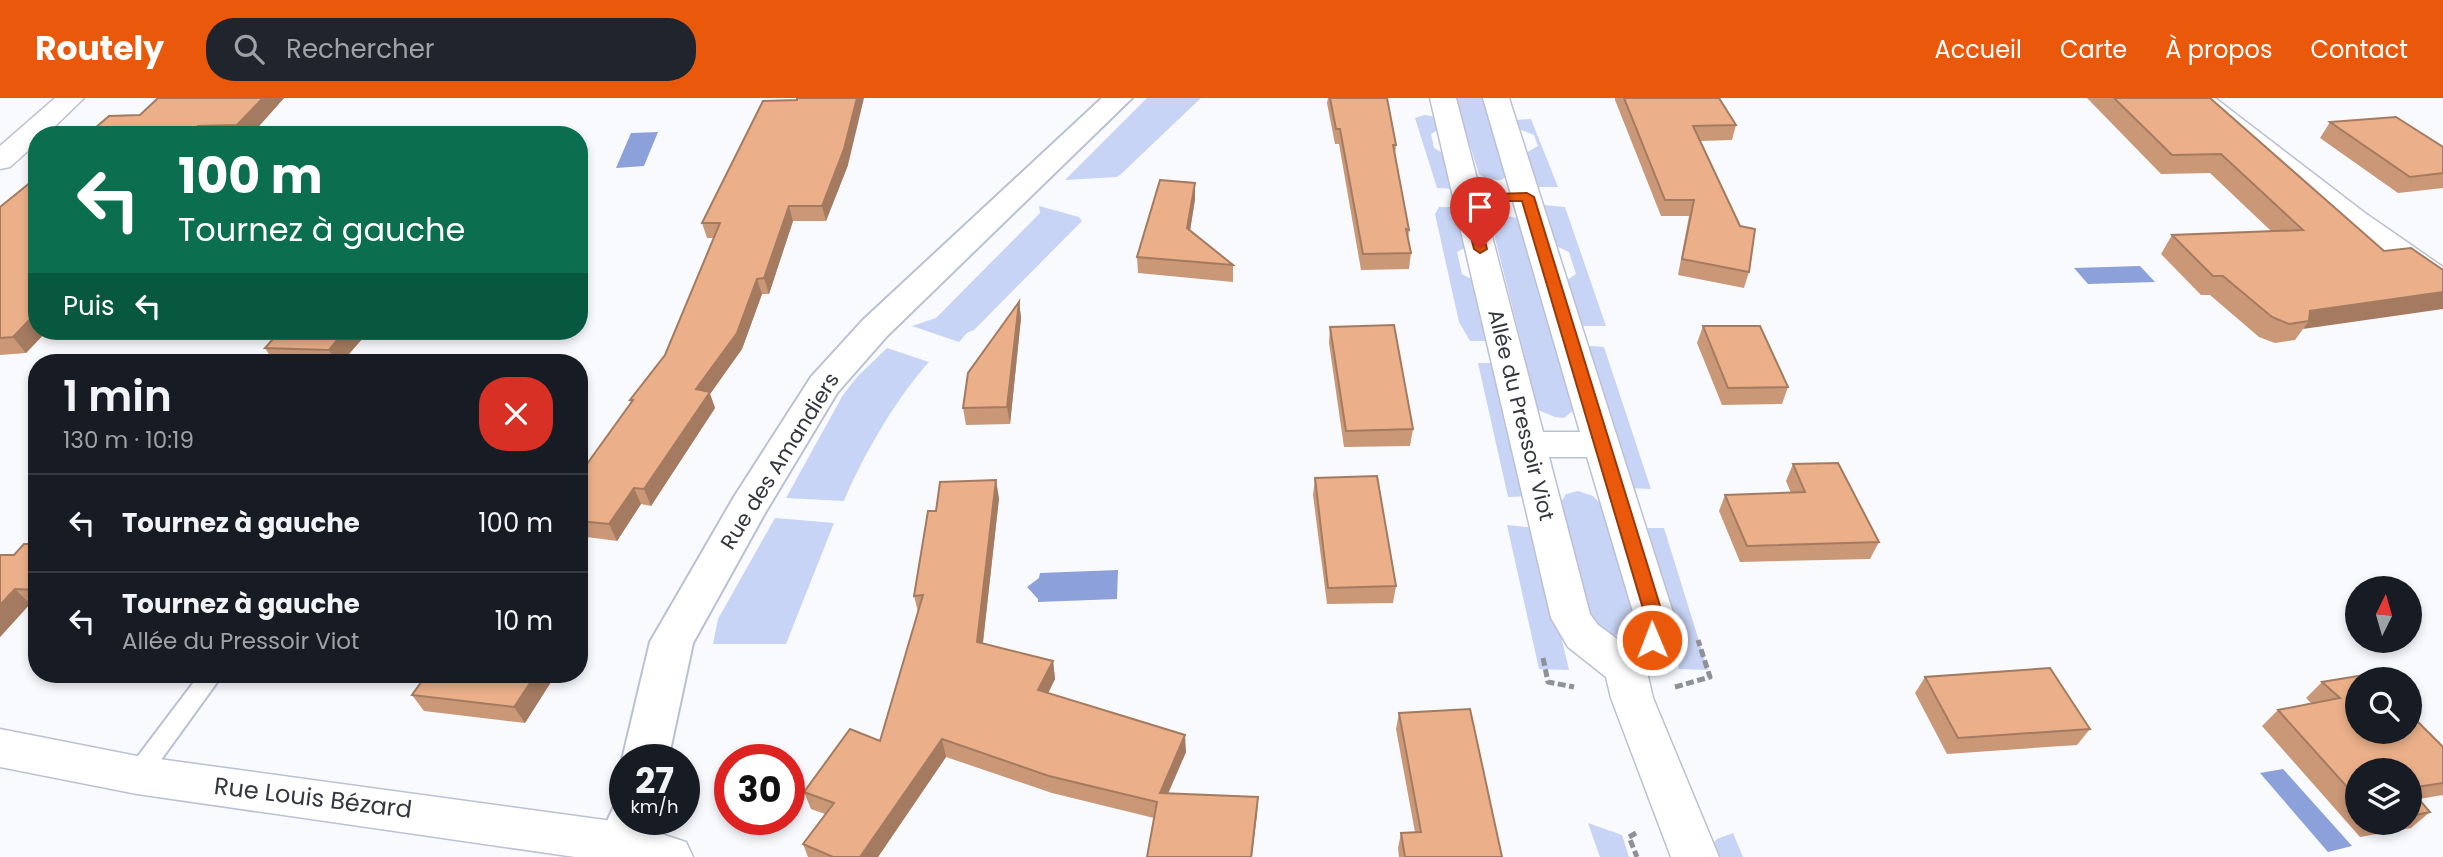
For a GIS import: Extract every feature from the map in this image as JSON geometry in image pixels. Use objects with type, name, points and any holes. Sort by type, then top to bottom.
[{"type":"street","points":[[39,126],[71,98]]},
{"type":"street","name":"Rue des Amandiers","points":[[649,744],[672,642],[734,530],[824,385],[875,328],[1118,98]]},
{"type":"street","name":"Allée du Pressoir Viot","points":[[1443,98],[1497,197],[1602,444],[1656,622],[1652,640],[1625,668],[1583,636],[1571,618],[1528,445],[1497,197],[1496,98]]},
{"type":"street","points":[[2198,98],[2355,219],[2443,281]]},
{"type":"street","points":[[0,161],[28,136]]},
{"type":"street","points":[[1528,445],[1602,444]]},
{"type":"street","points":[[1625,668],[1632,698],[1695,857]]},
{"type":"street","name":"Rue Louis Bézard","points":[[0,748],[137,775],[638,844]]},
{"type":"lane","points":[[137,775],[205,683]]},
{"type":"shaded area","points":[[1147,98],[1201,98],[1117,177],[1065,180]]},
{"type":"shaded area","points":[[1455,98],[1483,98],[1507,176],[1501,180],[1487,179],[1479,174]]},
{"type":"shaded area","points":[[1424,115],[1438,117],[1442,127],[1431,134],[1434,148],[1450,157],[1455,189],[1437,188],[1415,118]]},
{"type":"shaded area","points":[[1531,119],[1558,187],[1535,187],[1524,154],[1538,146],[1534,135],[1514,127],[1515,120]]},
{"type":"shaded area","points":[[1544,205],[1565,207],[1606,326],[1582,326],[1564,282],[1576,274],[1569,252],[1552,244],[1541,208]]},
{"type":"shaded area","points":[[1039,206],[1079,217],[1082,221],[959,342],[912,326],[936,318],[1040,213]]},
{"type":"shaded area","points":[[1439,207],[1456,207],[1472,244],[1457,252],[1462,274],[1481,284],[1491,341],[1470,341],[1459,322],[1435,214]]},
{"type":"shaded area","points":[[1502,215],[1517,218],[1522,222],[1575,409],[1564,418],[1538,410],[1491,222]]},
{"type":"shaded area","points":[[1590,346],[1604,347],[1651,489],[1627,488],[1585,349]]},
{"type":"shaded area","points":[[887,348],[929,362],[881,428],[844,501],[786,498],[843,395]]},
{"type":"shaded area","points":[[1478,363],[1497,363],[1529,496],[1508,497]]},
{"type":"shaded area","points":[[1578,491],[1593,496],[1602,505],[1637,622],[1633,629],[1622,635],[1610,633],[1591,623],[1561,502],[1566,494]]},
{"type":"shaded area","points":[[775,518],[834,523],[786,644],[713,644],[718,619]]},
{"type":"shaded area","points":[[1507,525],[1536,528],[1569,670],[1539,669]]},
{"type":"shaded area","points":[[1641,528],[1664,528],[1708,670],[1679,669]]},
{"type":"shaded area","points":[[1588,823],[1622,835],[1629,857],[1600,857]]},
{"type":"shaded area","points":[[1733,833],[1743,857],[1715,857],[1711,846],[1717,839]]},
{"type":"water","points":[[658,132],[644,166],[616,168],[631,133]]},
{"type":"water","points":[[2140,266],[2155,282],[2088,284],[2074,268]]},
{"type":"water","points":[[1118,570],[1117,599],[1038,602],[1027,587],[1039,578],[1040,573]]},
{"type":"water","points":[[2283,769],[2352,846],[2328,852],[2260,773]]},
{"type":"building","points":[[158,98],[263,98],[237,125],[97,126],[109,116],[140,115]]},
{"type":"building","points":[[857,98],[844,149],[822,206],[789,206],[764,278],[757,279],[737,333],[696,389],[710,392],[644,489],[634,488],[609,524],[588,522],[588,462],[633,400],[630,400],[665,355],[720,223],[702,223],[763,101]]},
{"type":"building","points":[[1330,98],[1387,98],[1411,253],[1363,254],[1340,129],[1336,129]]},
{"type":"building","points":[[1624,98],[1719,98],[1736,125],[1693,126],[1740,226],[1755,229],[1749,272],[1682,259],[1694,200],[1665,200]]},
{"type":"building","points":[[2114,98],[2210,98],[2384,251],[2411,248],[2443,270],[2443,292],[2310,311],[2309,321],[2289,324],[2272,317],[2223,276],[2213,276],[2172,235],[2303,230],[2221,154],[2172,155]]},
{"type":"building","points":[[2396,117],[2443,147],[2443,173],[2410,177],[2330,122]]},
{"type":"building","points":[[1160,180],[1195,183],[1187,228],[1233,265],[1137,257]]},
{"type":"building","points":[[28,184],[28,321],[13,337],[0,338],[0,207]]},
{"type":"building","points":[[1019,302],[1007,407],[963,408],[968,373]]},
{"type":"building","points":[[1394,325],[1413,429],[1346,431],[1330,327]]},
{"type":"building","points":[[1703,326],[1760,326],[1788,387],[1728,388]]},
{"type":"building","points":[[272,340],[337,340],[329,350],[265,348]]},
{"type":"building","points":[[1838,463],[1879,542],[1747,546],[1725,495],[1805,492],[1793,464]]},
{"type":"building","points":[[1377,476],[1396,586],[1328,588],[1315,478]]},
{"type":"building","points":[[996,480],[977,642],[1053,661],[1038,690],[1185,735],[1160,793],[1258,797],[1251,857],[1147,857],[1157,802],[1049,776],[942,739],[860,857],[833,857],[803,844],[834,803],[805,791],[850,729],[880,741],[923,595],[914,596],[928,511],[936,511],[940,482]]},
{"type":"building","points":[[24,544],[28,544],[28,590],[15,589],[0,605],[0,555],[14,555]]},
{"type":"building","points":[[2050,668],[2090,729],[1958,738],[1925,677]]},
{"type":"building","points":[[2345,678],[2345,744],[2422,744],[2422,726],[2443,747],[2443,783],[2422,786],[2422,758],[2345,758],[2345,785],[2278,710],[2340,698],[2322,682]]},
{"type":"building","points":[[421,683],[530,683],[514,707],[412,695]]},
{"type":"building","points":[[1470,709],[1502,857],[1405,857],[1401,833],[1421,832],[1399,713]]},
{"type":"building","points":[[2422,803],[2430,812],[2422,814]]},
{"type":"route","points":[[1480,249],[1467,197],[1527,197],[1656,622],[1652,640]]}]
